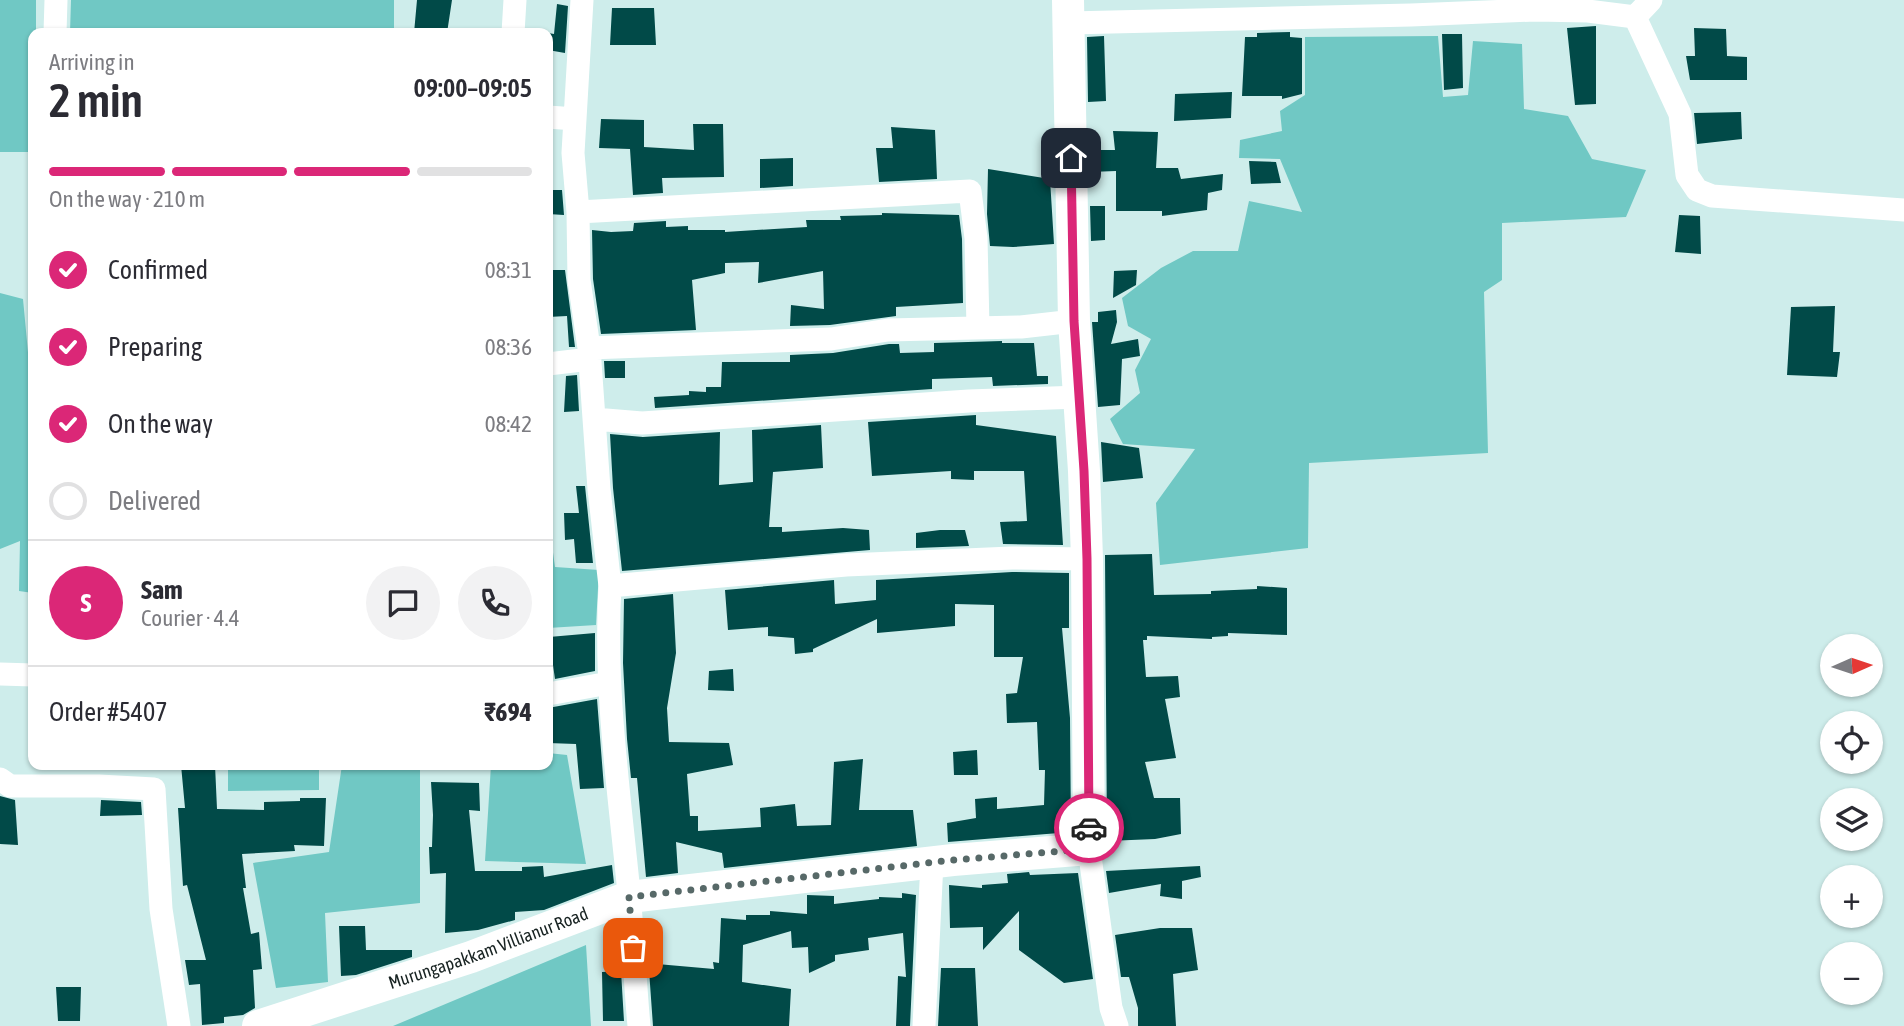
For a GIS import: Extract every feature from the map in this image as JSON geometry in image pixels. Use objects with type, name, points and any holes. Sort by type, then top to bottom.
[{"type":"main road","points":[[1068,11],[1074,321],[1087,559],[1089,849]]},
{"type":"main road","name":"Murungapakkam Villianur Road","points":[[258,1026],[471,957],[629,897],[932,862],[1089,849]]},
{"type":"street","points":[[55,28],[56,0]]},
{"type":"street","points":[[513,28],[515,0]]},
{"type":"street","points":[[582,0],[573,153],[578,212],[579,280],[589,354],[599,489],[610,586],[609,683],[639,1026]]},
{"type":"street","points":[[1635,17],[1651,0]]},
{"type":"street","points":[[1068,11],[1411,15],[1535,5],[1635,17]]},
{"type":"street","points":[[1635,17],[1680,114],[1687,175],[1697,190],[1712,196],[1904,210]]},
{"type":"street","points":[[553,117],[575,119]]},
{"type":"street","points":[[578,212],[970,191],[976,237],[978,328]]},
{"type":"street","points":[[553,363],[589,354],[831,338],[888,330],[1021,327],[1074,321]]},
{"type":"street","points":[[594,419],[642,423],[969,401],[1080,397]]},
{"type":"street","points":[[610,586],[846,565],[1012,558],[1087,559]]},
{"type":"street","points":[[0,674],[28,675]]},
{"type":"street","points":[[553,693],[609,683]]},
{"type":"street","points":[[0,779],[10,786],[154,789],[161,909],[179,1026]]},
{"type":"street","points":[[1089,849],[1111,1008],[1117,1026]]},
{"type":"street","points":[[924,1026],[932,862]]},
{"type":"shaded area","points":[[0,0],[36,0],[36,28],[28,28],[28,152],[0,152]]},
{"type":"shaded area","points":[[71,0],[394,0],[394,28],[70,28]]},
{"type":"shaded area","points":[[1438,36],[1443,97],[1468,95],[1473,41],[1522,44],[1524,109],[1568,116],[1592,159],[1646,170],[1626,217],[1502,223],[1502,280],[1484,292],[1488,453],[1309,463],[1308,548],[1160,565],[1156,503],[1195,449],[1123,444],[1110,419],[1140,393],[1135,370],[1151,339],[1128,326],[1122,298],[1161,268],[1193,251],[1238,251],[1249,201],[1302,212],[1280,159],[1239,158],[1240,140],[1282,131],[1280,111],[1305,95],[1305,37]]},
{"type":"shaded area","points":[[0,293],[23,299],[28,352],[28,592],[19,591],[20,541],[0,549]]},
{"type":"shaded area","points":[[553,552],[555,567],[599,570],[596,625],[553,628]]},
{"type":"shaded area","points":[[553,754],[567,755],[586,864],[485,861],[491,770],[553,770]]},
{"type":"shaded area","points":[[228,770],[319,770],[319,790],[228,791]]},
{"type":"shaded area","points":[[341,770],[420,770],[420,903],[325,913],[328,982],[276,988],[253,863],[329,852]]},
{"type":"shaded area","points":[[586,945],[591,1026],[393,1026]]},
{"type":"building","points":[[417,0],[452,0],[448,28],[414,28]]},
{"type":"building","points":[[557,4],[568,6],[565,53],[553,51]]},
{"type":"building","points":[[612,8],[654,8],[656,45],[610,45]]},
{"type":"building","points":[[1596,26],[1596,104],[1575,105],[1567,28]]},
{"type":"building","points":[[1694,28],[1726,29],[1727,56],[1747,57],[1747,80],[1690,80],[1686,56],[1695,56]]},
{"type":"building","points":[[1290,32],[1290,37],[1302,38],[1302,94],[1282,99],[1282,96],[1242,96],[1245,37],[1257,37],[1257,33]]},
{"type":"building","points":[[1442,34],[1462,34],[1463,88],[1444,90]]},
{"type":"building","points":[[1104,36],[1106,101],[1088,102],[1087,37]]},
{"type":"building","points":[[1232,92],[1231,118],[1174,121],[1175,94]]},
{"type":"building","points":[[1741,112],[1742,139],[1697,144],[1694,113]]},
{"type":"building","points":[[601,119],[644,120],[644,147],[694,150],[693,124],[723,124],[724,177],[662,178],[663,193],[633,195],[630,149],[599,148]]},
{"type":"building","points":[[891,127],[935,130],[937,179],[879,182],[876,148],[893,148]]},
{"type":"building","points":[[1113,131],[1158,132],[1156,168],[1178,168],[1181,179],[1223,174],[1222,190],[1208,193],[1207,210],[1162,216],[1162,211],[1116,211],[1116,171],[1090,172],[1089,150],[1115,150]]},
{"type":"building","points":[[793,158],[793,186],[760,188],[760,159]]},
{"type":"building","points":[[1249,161],[1276,162],[1281,183],[1251,184]]},
{"type":"building","points":[[988,169],[1050,179],[1054,244],[990,246],[987,214]]},
{"type":"building","points":[[553,190],[562,190],[564,215],[553,214]]},
{"type":"building","points":[[1090,206],[1105,206],[1105,240],[1091,241]]},
{"type":"building","points":[[882,213],[959,215],[963,303],[896,307],[896,316],[830,325],[790,326],[791,305],[824,309],[823,271],[758,283],[759,262],[725,263],[725,273],[692,280],[696,330],[601,334],[593,279],[592,230],[633,231],[634,223],[666,221],[666,227],[688,226],[688,230],[725,232],[807,227],[806,220],[841,220],[840,216]]},
{"type":"building","points":[[1679,215],[1700,216],[1701,254],[1675,252]]},
{"type":"building","points":[[553,270],[565,270],[575,347],[569,347],[567,316],[553,317]]},
{"type":"building","points":[[1137,270],[1136,285],[1113,298],[1114,271]]},
{"type":"building","points":[[1835,306],[1833,352],[1840,352],[1837,377],[1787,375],[1791,307]]},
{"type":"building","points":[[1116,310],[1117,322],[1111,344],[1138,339],[1140,356],[1122,359],[1120,405],[1098,407],[1092,322],[1098,322],[1098,312]]},
{"type":"building","points":[[934,343],[1034,343],[1037,376],[1048,376],[1048,384],[993,386],[992,377],[932,379],[932,389],[655,408],[654,397],[689,395],[689,391],[706,392],[706,387],[721,387],[722,362],[790,362],[790,355],[833,353],[889,344],[899,344],[900,353],[934,352]]},
{"type":"building","points":[[604,361],[625,361],[625,378],[605,378]]},
{"type":"building","points":[[577,375],[579,411],[564,412],[566,376]]},
{"type":"building","points":[[976,415],[976,425],[1056,436],[1063,545],[1003,544],[1000,522],[1027,521],[1024,471],[974,471],[974,480],[951,479],[951,471],[872,476],[868,422]]},
{"type":"building","points":[[821,425],[823,468],[773,472],[769,527],[782,527],[782,532],[843,528],[869,530],[870,550],[622,571],[610,434],[643,437],[720,432],[719,485],[753,482],[752,430]]},
{"type":"building","points":[[1101,442],[1139,448],[1143,478],[1103,482]]},
{"type":"building","points":[[576,486],[585,486],[593,563],[576,563],[574,539],[565,540],[564,513],[579,513]]},
{"type":"building","points":[[965,530],[969,546],[916,548],[916,533]]},
{"type":"building","points":[[1152,554],[1154,595],[1211,594],[1211,591],[1257,589],[1257,586],[1287,588],[1287,635],[1228,633],[1228,636],[1212,639],[1147,636],[1147,640],[1143,640],[1146,677],[1178,676],[1180,697],[1165,699],[1176,758],[1145,762],[1154,798],[1180,798],[1181,834],[1155,839],[1107,841],[1105,555]]},
{"type":"building","points":[[1012,572],[1069,573],[1069,628],[1062,628],[1070,718],[1071,832],[948,842],[947,823],[976,818],[975,799],[997,797],[997,809],[1044,805],[1045,770],[1039,770],[1037,722],[1007,723],[1006,694],[1017,693],[1023,657],[994,657],[994,605],[955,604],[955,626],[877,633],[877,619],[813,649],[813,652],[795,654],[794,638],[768,636],[768,627],[728,630],[725,590],[834,580],[835,604],[876,600],[876,580]]},
{"type":"building","points":[[673,594],[676,653],[667,708],[669,742],[729,743],[733,765],[687,774],[690,816],[698,816],[698,831],[761,827],[760,808],[795,804],[797,826],[831,825],[834,762],[863,759],[859,810],[913,810],[917,846],[724,868],[722,853],[676,842],[678,873],[646,877],[637,778],[631,778],[627,739],[623,663],[624,599]]},
{"type":"building","points":[[595,633],[595,671],[555,679],[553,637]]},
{"type":"building","points":[[733,669],[734,691],[708,690],[709,671]]},
{"type":"building","points":[[597,699],[604,788],[580,789],[576,744],[553,743],[553,707]]},
{"type":"building","points":[[977,750],[978,775],[954,775],[953,752]]},
{"type":"building","points":[[181,770],[215,770],[217,809],[264,810],[264,802],[326,798],[324,846],[294,845],[295,851],[242,854],[246,888],[243,888],[251,934],[259,932],[262,969],[253,970],[255,1008],[243,1015],[224,1017],[224,1023],[202,1025],[200,984],[189,985],[185,960],[206,960],[187,885],[183,886],[178,808],[185,808]]},
{"type":"building","points":[[431,782],[479,783],[480,811],[469,810],[475,871],[522,871],[522,867],[543,866],[544,877],[612,865],[614,883],[544,910],[515,912],[515,920],[478,930],[445,933],[446,873],[430,874],[429,847],[432,847],[433,815]]},
{"type":"building","points":[[0,796],[15,800],[18,845],[0,844]]},
{"type":"building","points":[[101,800],[141,802],[142,815],[100,816]]},
{"type":"building","points":[[1200,866],[1201,877],[1182,881],[1182,899],[1160,896],[1161,884],[1109,893],[1106,871]]},
{"type":"building","points":[[1029,872],[1030,875],[1078,873],[1093,979],[1064,983],[1019,950],[1019,911],[983,950],[983,927],[950,928],[949,885],[982,888],[982,885],[1008,883],[1007,874]]},
{"type":"building","points":[[902,893],[916,895],[910,1026],[896,1026],[898,976],[906,977],[903,933],[868,938],[869,950],[835,955],[835,961],[809,973],[808,947],[792,948],[791,931],[743,945],[742,982],[791,989],[789,1026],[653,1026],[649,970],[657,970],[657,964],[714,969],[713,962],[719,963],[721,918],[746,920],[746,915],[770,915],[770,911],[807,914],[807,895],[834,896],[834,904],[879,897],[902,898]]},
{"type":"building","points":[[339,926],[365,926],[366,950],[412,950],[412,957],[356,975],[341,976]]},
{"type":"building","points":[[1160,928],[1192,928],[1198,970],[1173,974],[1176,1026],[1138,1026],[1138,1008],[1129,977],[1121,977],[1115,935]]},
{"type":"building","points":[[941,968],[975,968],[978,1026],[938,1026]]},
{"type":"building","points":[[621,971],[624,1021],[603,1021],[602,972]]},
{"type":"building","points":[[56,987],[81,987],[80,1021],[58,1021]]},
{"type":"way so far","points":[[633,948],[629,897],[953,860],[1089,849],[1089,828]]},
{"type":"route","points":[[1071,158],[1074,321],[1087,559],[1089,828]]}]
